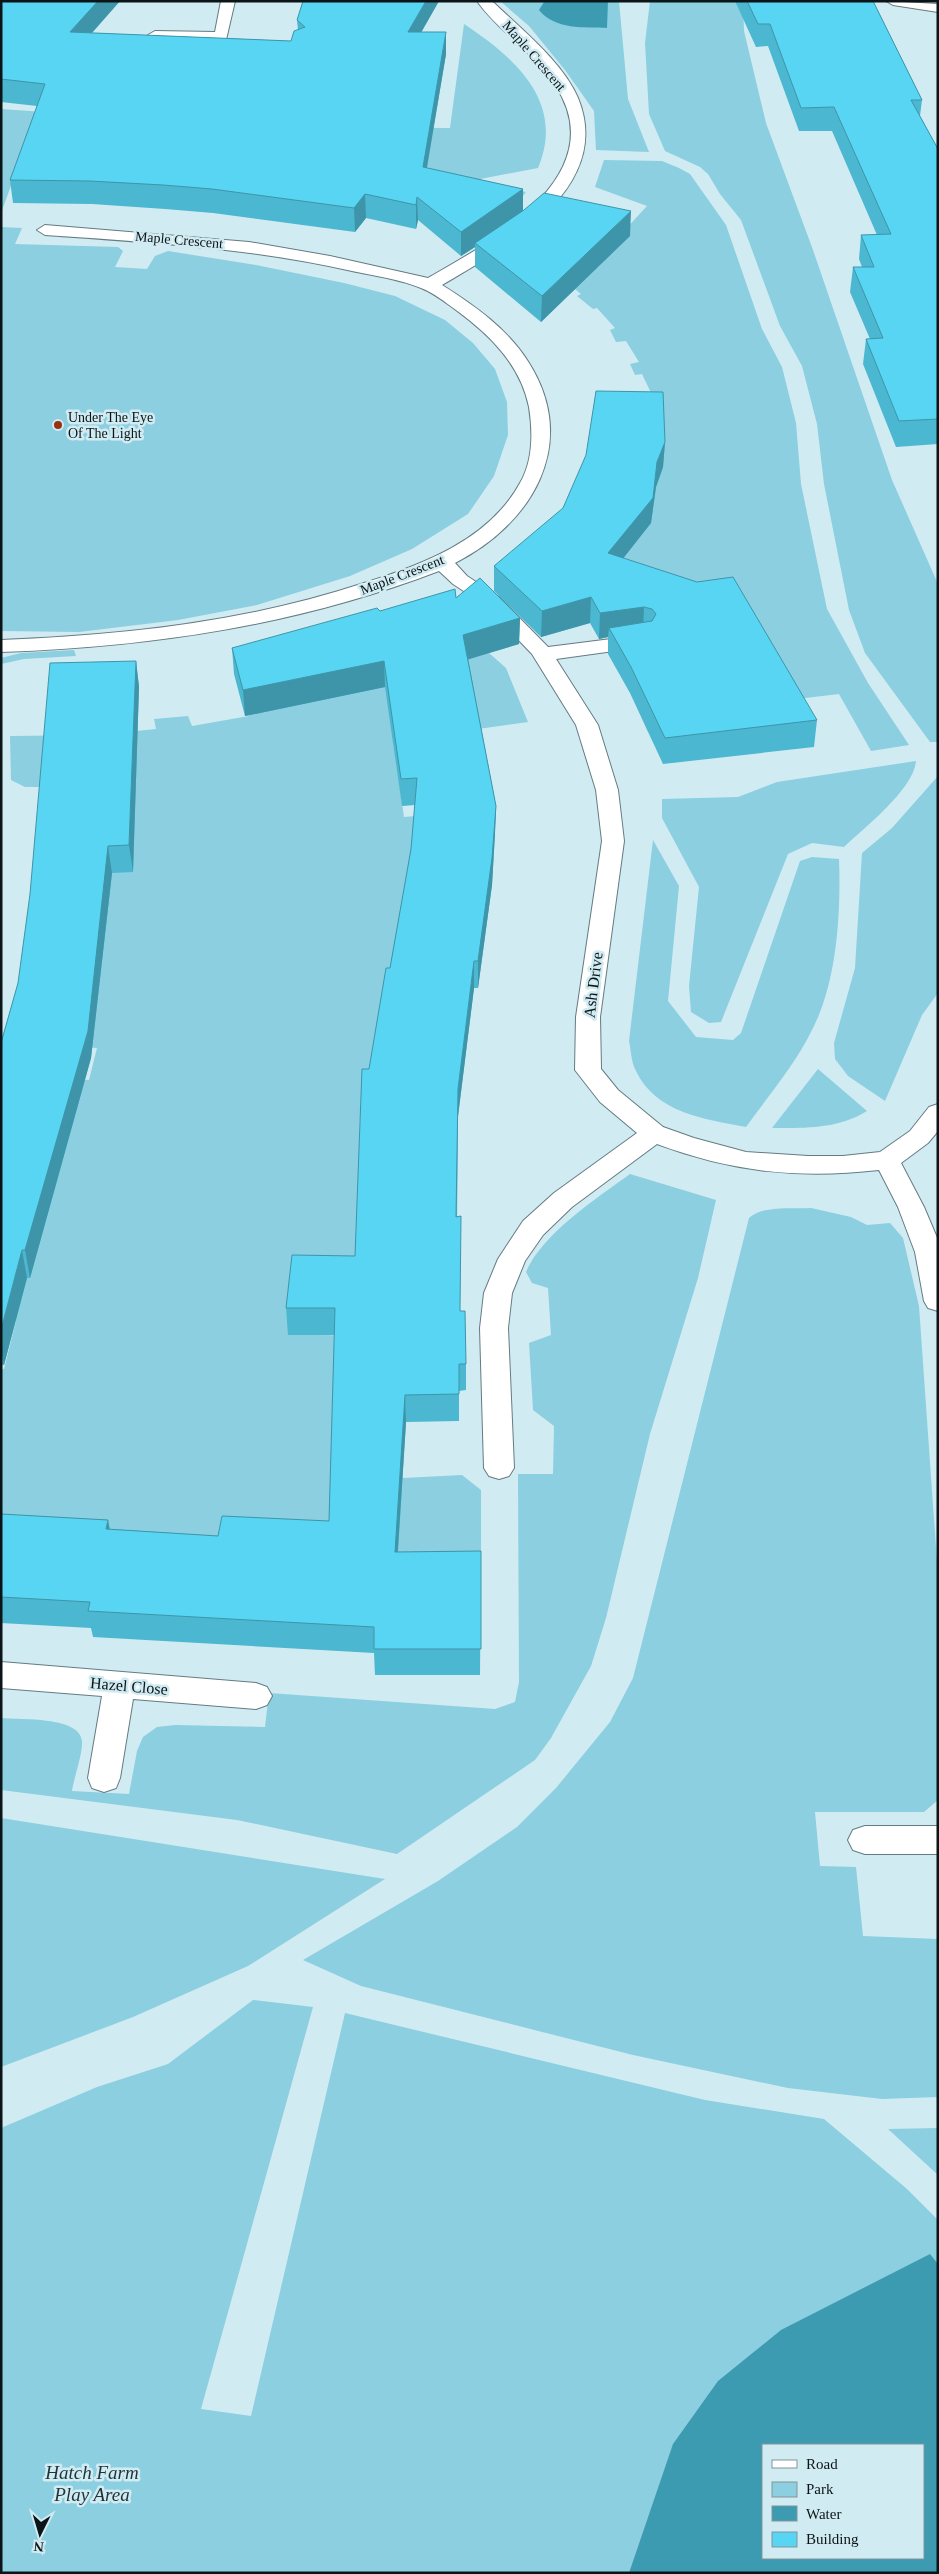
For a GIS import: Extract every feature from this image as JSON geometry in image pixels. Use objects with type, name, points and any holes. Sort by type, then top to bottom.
[{"type":"street","points":[[222,37],[228,1]]},
{"type":"street","name":"Maple Crescent","points":[[429,285],[482,254],[539,213],[564,181],[577,148],[579,129],[569,96],[519,35],[484,1]]},
{"type":"street","points":[[893,1],[938,8]]},
{"type":"street","points":[[155,35],[222,37],[238,40]]},
{"type":"street","name":"Maple Crescent","points":[[1,646],[83,643],[156,636],[225,625],[355,594],[442,562],[486,533],[517,501],[531,482],[543,439],[537,394],[516,355],[488,324],[429,285],[320,257],[235,244],[145,244],[45,230]]},
{"type":"street","name":"Ash Drive","points":[[442,562],[460,580],[499,608],[543,654],[587,725],[606,790],[612,833],[588,1016],[588,1070],[609,1096],[654,1133],[686,1145],[746,1161],[825,1165],[887,1160]]},
{"type":"street","points":[[543,654],[643,641]]},
{"type":"street","points":[[938,1113],[919,1137],[887,1160],[911,1207],[929,1252],[938,1301]]},
{"type":"street","points":[[499,1468],[494,1328],[498,1292],[512,1260],[533,1228],[562,1200],[654,1133]]},
{"type":"street","name":"Hazel Close","points":[[1,1675],[256,1696]]},
{"type":"street","points":[[104,1778],[120,1685]]},
{"type":"street","points":[[865,1840],[938,1840]]},
{"type":"green space","points":[[500,1],[619,1],[628,99],[649,152],[596,150],[594,111],[565,70],[529,26]]},
{"type":"green space","points":[[650,1],[743,1],[744,31],[766,123],[813,250],[892,480],[938,584],[938,742],[930,742],[865,653],[849,610],[824,484],[817,424],[802,366],[780,326],[741,220],[720,194],[708,174],[700,167],[665,151],[649,114],[645,43]]},
{"type":"green space","points":[[464,24],[501,51],[517,67],[530,84],[540,102],[545,122],[545,144],[538,168],[475,180],[526,192],[519,201],[490,206],[12,183],[1,213],[1,109],[258,127],[450,128]]},
{"type":"green space","points":[[604,160],[662,161],[679,168],[690,174],[726,225],[762,329],[782,367],[796,423],[801,484],[827,609],[868,683],[909,745],[871,751],[839,694],[789,700],[718,723],[648,732],[635,702],[607,620],[653,397],[642,374],[635,375],[630,364],[639,362],[626,341],[616,342],[610,330],[615,328],[597,308],[593,309],[577,296],[581,294],[560,277],[565,260],[598,267],[629,234],[623,232],[647,206],[595,187]]},
{"type":"green space","points":[[1,227],[22,228],[15,244],[118,247],[123,251],[115,267],[147,269],[155,256],[168,251],[256,265],[344,283],[395,296],[445,320],[473,343],[495,369],[507,402],[508,435],[494,476],[468,514],[412,549],[350,576],[257,605],[178,620],[79,632],[1,631]]},
{"type":"green space","points":[[74,650],[76,656],[24,659],[1,664],[1,658],[21,653]]},
{"type":"green space","points":[[489,653],[506,668],[528,722],[393,741],[404,817],[416,816],[414,843],[376,1062],[361,1096],[359,1140],[361,1150],[401,1220],[289,1334],[358,1336],[403,1478],[462,1475],[481,1490],[481,1578],[1,1540],[1,1369],[4,1369],[16,1321],[10,1277],[29,1278],[74,1079],[89,1080],[97,1048],[82,1047],[47,787],[25,787],[11,780],[10,736],[97,735],[156,729],[154,719],[188,716],[192,726],[249,716],[245,706]]},
{"type":"green space","points":[[916,761],[907,784],[898,796],[844,847],[812,843],[788,854],[721,1022],[709,1023],[691,1012],[689,986],[699,887],[662,818],[662,799],[738,797],[777,782]]},
{"type":"green space","points":[[938,776],[938,993],[922,1015],[885,1101],[848,1076],[835,1059],[834,1043],[855,968],[862,853],[892,828]]},
{"type":"green space","points":[[653,840],[679,886],[668,1001],[696,1037],[733,1040],[741,1033],[800,861],[812,857],[839,859],[836,947],[827,991],[812,1030],[798,1056],[746,1127],[698,1117],[669,1105],[645,1085],[633,1064],[629,1041]]},
{"type":"green space","points":[[818,1069],[867,1111],[856,1117],[833,1124],[772,1128]]},
{"type":"green space","points":[[630,1174],[716,1200],[698,1278],[650,1434],[606,1618],[591,1666],[551,1738],[535,1760],[397,1854],[237,1820],[1,1790],[1,1718],[48,1721],[71,1727],[79,1733],[82,1741],[72,1791],[129,1794],[137,1751],[143,1737],[157,1727],[175,1725],[265,1727],[269,1693],[495,1709],[515,1702],[519,1682],[518,1474],[553,1474],[554,1426],[533,1410],[529,1343],[551,1335],[548,1288],[532,1283],[526,1272],[544,1244],[557,1231]]},
{"type":"green space","points":[[811,1208],[851,1217],[867,1225],[890,1223],[903,1238],[919,1306],[938,1576],[938,1800],[924,1812],[815,1812],[820,1866],[856,1867],[863,1936],[938,1939],[938,2097],[882,2099],[788,2088],[633,2055],[361,1986],[303,1960],[438,1881],[517,1827],[556,1788],[610,1722],[633,1678],[749,1218],[770,1209]]},
{"type":"green space","points":[[1,1818],[385,1879],[248,1966],[133,2017],[1,2067]]},
{"type":"green space","name":"Hatch Farm Play Area","points":[[253,2000],[313,2007],[201,2409],[251,2416],[345,2013],[705,2100],[824,2119],[907,2189],[938,2220],[938,2573],[1,2573],[1,2128],[97,2087],[168,2064]]},
{"type":"green space","points":[[938,2128],[938,2175],[888,2129]]},
{"type":"water","points":[[608,1],[607,28],[561,24],[553,21],[539,10],[544,2]]},
{"type":"water","points":[[930,2254],[938,2264],[938,2573],[629,2573],[673,2444],[718,2381],[781,2330]]},
{"type":"building","points":[[1,1],[98,1],[70,32],[291,41],[294,31],[305,27],[297,20],[303,1],[426,1],[408,32],[446,32],[423,167],[523,189],[461,232],[417,197],[416,205],[365,194],[354,208],[212,189],[163,185],[90,181],[10,180],[45,84],[1,79]]},
{"type":"building","points":[[747,1],[873,1],[922,100],[911,100],[938,149],[938,419],[899,421],[866,339],[883,338],[853,267],[874,267],[861,235],[891,234],[834,107],[801,108],[770,24],[758,24]]},
{"type":"building","points":[[544,193],[631,211],[542,296],[475,243],[524,210]]},
{"type":"building","points":[[596,391],[663,392],[665,442],[657,462],[653,498],[608,553],[697,582],[733,577],[817,720],[665,738],[631,667],[609,628],[652,621],[656,614],[652,609],[644,607],[600,613],[591,597],[542,611],[494,566],[563,508],[586,455]]},
{"type":"building","points":[[480,578],[520,618],[463,635],[496,806],[492,858],[478,961],[474,961],[458,1089],[456,1217],[461,1216],[460,1311],[465,1311],[466,1364],[459,1364],[459,1394],[405,1395],[395,1552],[481,1551],[481,1649],[374,1649],[374,1627],[88,1611],[90,1602],[1,1597],[1,1514],[108,1520],[106,1529],[218,1536],[222,1516],[329,1521],[335,1308],[286,1308],[292,1255],[355,1256],[362,1069],[369,1069],[386,968],[390,968],[411,849],[417,778],[401,779],[384,661],[243,690],[232,648],[377,608],[380,611],[455,589],[456,598]]},
{"type":"building","points":[[136,661],[129,845],[108,846],[88,1031],[25,1250],[22,1250],[1,1330],[1,1043],[18,983],[30,894],[50,663]]},
{"type":"place","name":"Under The Eye Of The Light","points":[[58,425]]}]
